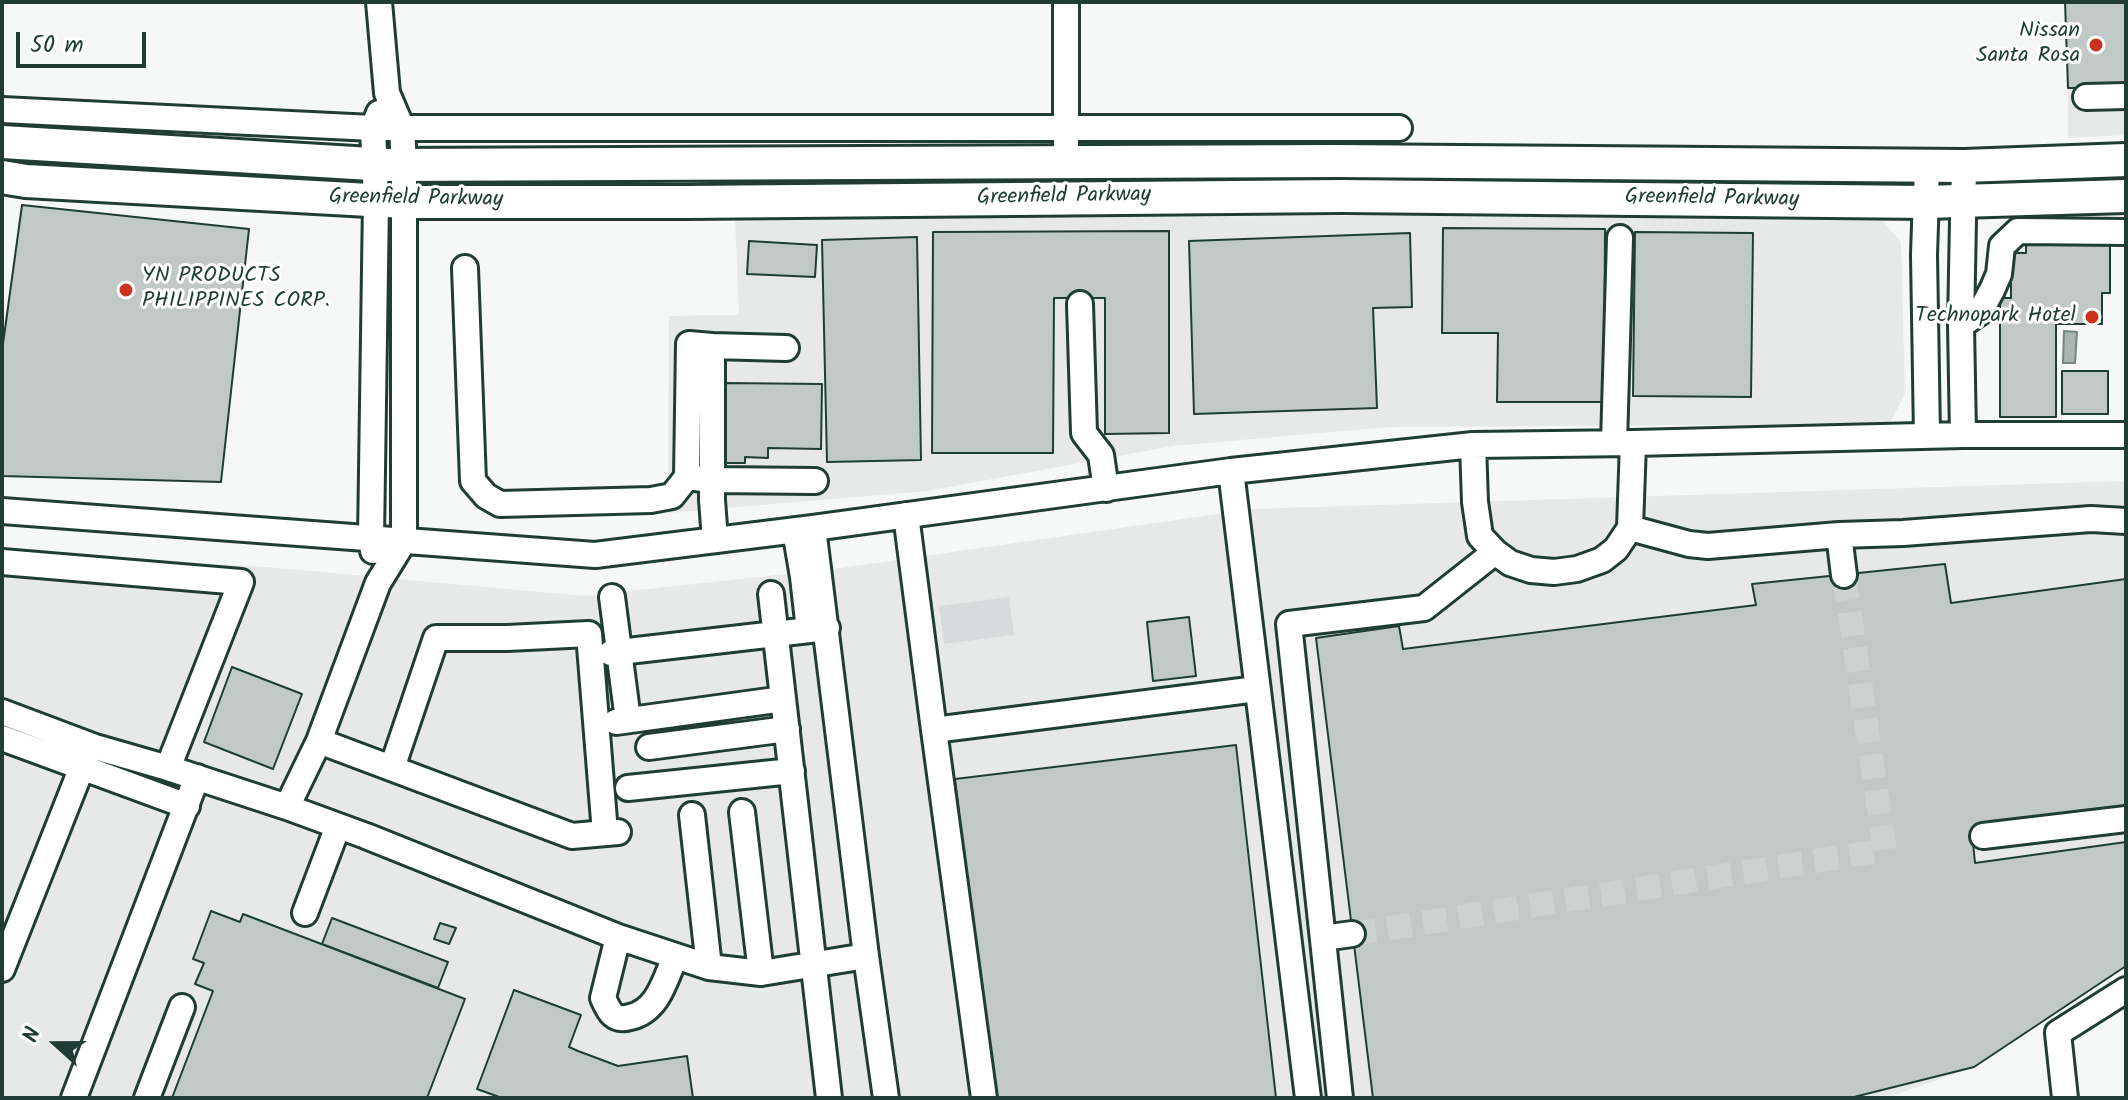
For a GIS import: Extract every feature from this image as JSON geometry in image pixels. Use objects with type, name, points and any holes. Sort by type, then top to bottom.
[{"type":"main road","name":"Greenfield Parkway","points":[[2,142],[390,164],[1352,161],[1964,166],[2126,160]]},
{"type":"main road","name":"Greenfield Parkway","points":[[2,177],[26,181],[390,202],[1342,196],[1926,202],[2126,196]]},
{"type":"street","points":[[287,807],[319,741],[378,583],[404,541],[390,202],[390,164],[402,128],[387,93],[379,2]]},
{"type":"street","points":[[1066,2],[1066,162]]},
{"type":"street","points":[[387,93],[373,128],[390,164]]},
{"type":"street","points":[[2086,97],[2126,96]]},
{"type":"street","points":[[2,110],[373,128],[1399,128]]},
{"type":"street","points":[[1927,165],[1924,267],[1927,436]]},
{"type":"street","points":[[1963,435],[1961,325],[1964,166]]},
{"type":"street","points":[[378,583],[371,538],[390,202]]},
{"type":"street","points":[[1961,325],[1980,312],[1999,274],[2002,246],[2018,231],[2126,232]]},
{"type":"street","points":[[1473,445],[1480,536],[1510,563],[1531,570],[1554,572],[1577,569],[1602,560],[1616,549],[1630,528],[1623,443],[1620,238]]},
{"type":"street","points":[[465,268],[473,481],[486,496],[500,504],[651,500],[672,496],[687,477],[689,344],[786,348]]},
{"type":"street","points":[[1080,304],[1084,433],[1101,455],[1106,489]]},
{"type":"street","points":[[712,346],[715,540]]},
{"type":"street","points":[[2,511],[595,555],[1231,471],[1473,445],[1963,435],[2126,435]]},
{"type":"street","points":[[1231,471],[1308,1098]]},
{"type":"street","points":[[687,477],[815,481]]},
{"type":"street","points":[[906,515],[984,1098]]},
{"type":"street","points":[[1630,528],[1708,546],[2091,519],[2126,521]]},
{"type":"street","points":[[804,529],[803,577],[818,629],[886,1098]]},
{"type":"street","points":[[1839,535],[1844,575]]},
{"type":"street","points":[[1340,1098],[1289,624],[1424,608],[1495,552]]},
{"type":"street","points":[[2,562],[241,582],[168,768]]},
{"type":"street","points":[[771,594],[829,1098]]},
{"type":"street","points":[[612,597],[622,721],[783,699]]},
{"type":"street","points":[[615,652],[818,629]]},
{"type":"street","points":[[319,741],[572,836],[611,832],[589,634],[436,638],[392,768]]},
{"type":"street","points":[[934,730],[1257,689]]},
{"type":"street","points":[[2,712],[95,747],[287,807],[618,937],[709,967],[761,973],[866,956]]},
{"type":"street","points":[[649,747],[787,729]]},
{"type":"street","points":[[2,738],[187,806]]},
{"type":"street","points":[[2,969],[82,767]]},
{"type":"street","points":[[628,788],[792,771]]},
{"type":"street","points":[[74,1098],[197,777]]},
{"type":"street","points":[[742,812],[761,973]]},
{"type":"street","points":[[692,815],[709,967]]},
{"type":"street","points":[[1983,836],[2126,819]]},
{"type":"street","points":[[305,913],[338,826]]},
{"type":"street","points":[[1323,938],[1352,934]]},
{"type":"street","points":[[618,937],[603,998],[611,1014],[617,1018],[628,1018],[650,1008],[675,957]]},
{"type":"street","points":[[2065,1098],[2058,1033],[2126,990]]},
{"type":"street","points":[[147,1098],[182,1007]]},
{"type":"shaded area","name":"Nissan Santa Rosa","points":[[2065,2],[2126,2],[2126,135],[2068,138]]},
{"type":"shaded area","points":[[1878,216],[1901,242],[1905,394],[1889,424],[1388,427],[1173,446],[927,491],[668,513],[669,316],[739,315],[735,217],[1819,219]]},
{"type":"shaded area","points":[[2064,331],[2077,332],[2075,363],[2063,363]]},
{"type":"shaded area","points":[[2126,481],[2126,966],[1974,1067],[1886,1098],[2,1098],[2,553],[266,567],[584,596],[841,568],[1253,509]]},
{"type":"shaded area","points":[[1009,597],[1014,635],[944,644],[939,606]]},
{"type":"building","name":"Nissan Santa Rosa","points":[[2065,2],[2126,2],[2126,88],[2068,88]]},
{"type":"building","name":"YN PRODUCTS PHILIPPINES CORP.","points":[[22,205],[249,229],[221,482],[2,476],[2,351]]},
{"type":"building","points":[[1443,228],[1605,229],[1604,402],[1497,402],[1498,333],[1442,333]]},
{"type":"building","points":[[1169,231],[1169,433],[1105,434],[1105,298],[1054,298],[1053,453],[932,453],[933,232]]},
{"type":"building","points":[[1635,232],[1753,233],[1751,397],[1633,396]]},
{"type":"building","points":[[1410,233],[1412,307],[1373,308],[1377,408],[1194,414],[1189,241]]},
{"type":"building","points":[[917,237],[921,460],[827,462],[822,240]]},
{"type":"building","points":[[749,241],[817,245],[815,277],[747,274]]},
{"type":"building","points":[[2110,243],[2110,293],[2102,293],[2102,324],[2056,324],[2056,417],[2000,417],[2000,298],[2011,298],[2011,253],[2026,253],[2026,244]]},
{"type":"building","points":[[2062,371],[2108,371],[2108,414],[2062,414]]},
{"type":"building","points":[[724,383],[822,384],[821,449],[768,448],[768,458],[745,457],[745,463],[722,463]]},
{"type":"building","points":[[1945,564],[1951,603],[2126,579],[2126,809],[1972,833],[1975,863],[2126,842],[2126,966],[1974,1067],[1850,1098],[1373,1098],[1316,638],[1399,626],[1403,649],[1756,605],[1752,584]]},
{"type":"building","points":[[1189,617],[1196,676],[1153,681],[1147,622]]},
{"type":"building","points":[[232,667],[302,694],[273,769],[204,742]]},
{"type":"building","points":[[1236,745],[1276,1098],[991,1098],[955,779]]},
{"type":"building","points":[[211,911],[240,922],[243,914],[465,999],[427,1098],[172,1098],[213,991],[195,984],[204,963],[193,959]]},
{"type":"building","points":[[332,918],[448,962],[438,988],[322,944]]},
{"type":"building","points":[[440,923],[456,928],[449,944],[434,939]]},
{"type":"building","points":[[514,990],[581,1015],[569,1047],[578,1051],[618,1066],[687,1056],[693,1098],[502,1098],[477,1089]]},
{"type":"tunnel","points":[[1352,934],[1885,850],[1844,575]]},
{"type":"place","name":"Nissan Santa Rosa","points":[[2096,45]]},
{"type":"place","name":"YN PRODUCTS PHILIPPINES CORP.","points":[[126,290]]},
{"type":"place","name":"Technopark Hotel","points":[[2092,317]]}]
